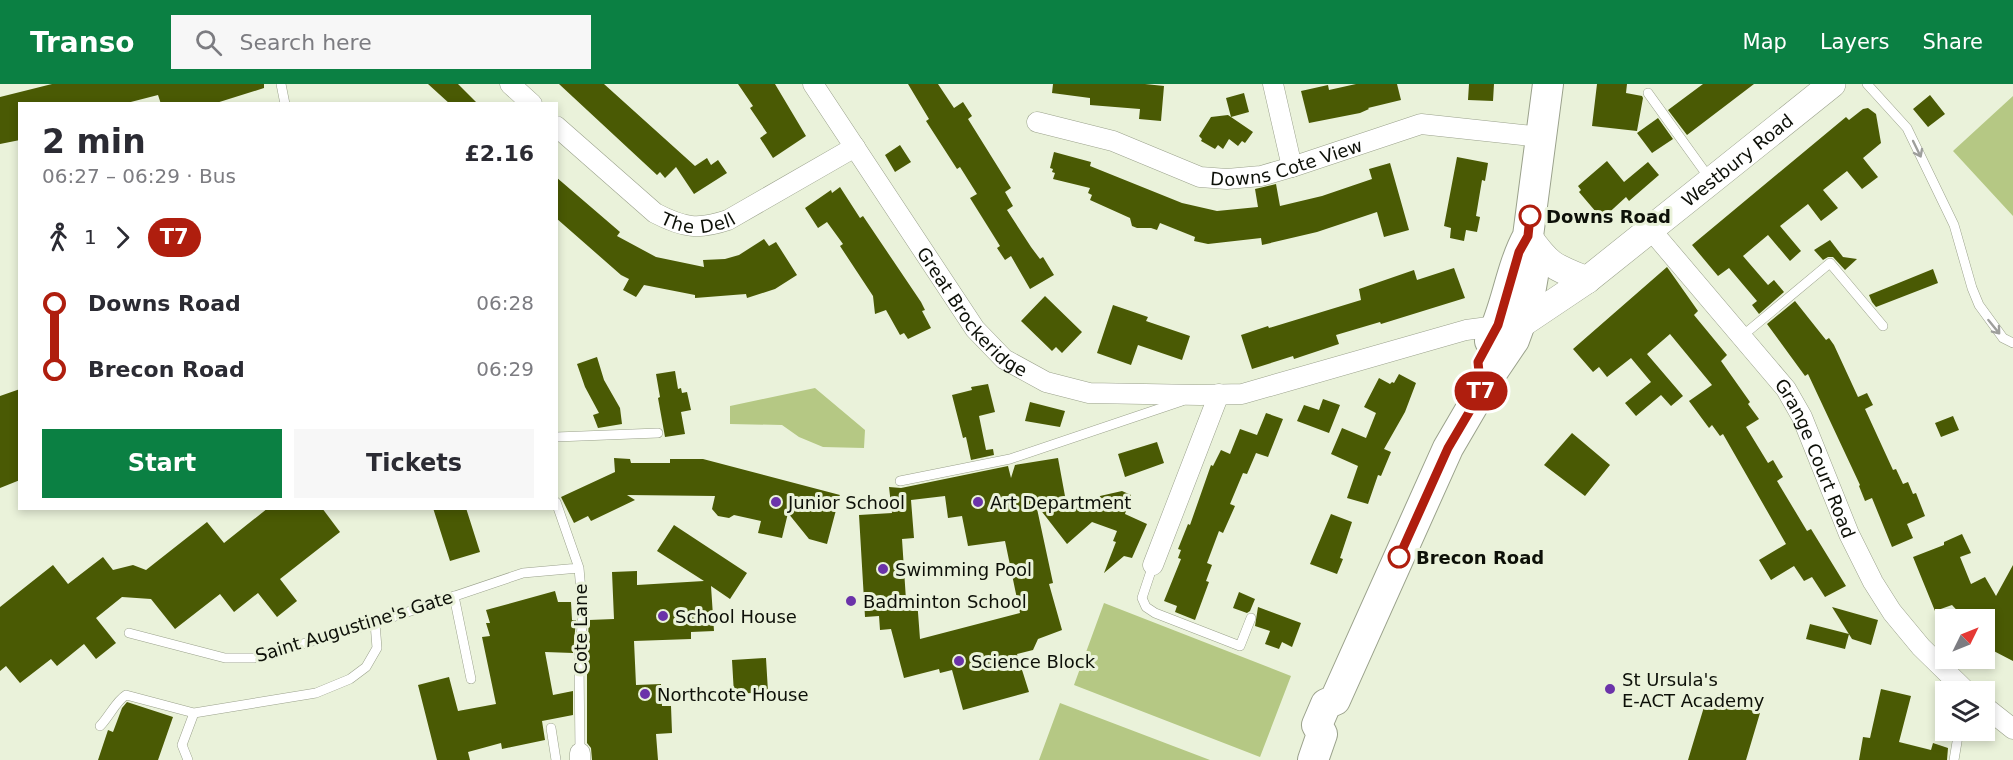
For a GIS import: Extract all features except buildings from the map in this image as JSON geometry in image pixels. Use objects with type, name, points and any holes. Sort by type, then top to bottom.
[{"type":"main road","points":[[1548,84],[1528,236],[1542,256],[1556,268],[1587,280]]},
{"type":"main road","name":"Westbury Road","points":[[1509,325],[1587,280],[1832,84]]},
{"type":"main road","name":"Westbury Road","points":[[1509,325],[1529,299],[1535,264],[1528,236]]},
{"type":"main road","name":"Westbury Road","points":[[1318,747],[1331,731],[1338,716],[1340,710],[1335,700],[1448,448],[1514,340],[1509,325]]},
{"type":"street","points":[[510,84],[530,102]]},
{"type":"street","name":"Great Brockeridge","points":[[813,84],[975,329],[1004,359],[1046,382],[1089,393],[1210,394]]},
{"type":"street","points":[[1273,84],[1292,167]]},
{"type":"street","name":"Downs Cote View","points":[[1037,122],[1113,141],[1200,177],[1227,179],[1261,176],[1421,124],[1541,137]]},
{"type":"street","name":"The Dell","points":[[558,128],[656,213],[673,223],[689,227],[710,226],[728,220],[855,147]]},
{"type":"street","name":"Grange Court Road","points":[[1651,230],[1786,389],[1802,417],[1849,534],[1874,582],[1892,612],[1921,647],[1957,681]]},
{"type":"street","points":[[1153,565],[1210,394],[1242,394],[1466,330],[1509,325]]},
{"type":"street","points":[[1995,715],[2013,729]]},
{"type":"lane","points":[[281,84],[285,102]]},
{"type":"lane","points":[[1867,84],[1906,128],[1954,225],[1979,305],[2003,338],[2013,343]]},
{"type":"lane","points":[[1648,93],[1712,182]]},
{"type":"lane","points":[[1742,337],[1830,263],[1882,326]]},
{"type":"lane","points":[[900,481],[1010,459],[1210,394]]},
{"type":"lane","points":[[558,437],[658,433]]},
{"type":"lane","name":"Cote Lane","points":[[558,508],[579,568],[583,614],[579,662],[580,757]]},
{"type":"lane","points":[[1153,565],[1142,598],[1146,607],[1155,613],[1240,646],[1251,618]]},
{"type":"lane","name":"Saint Augustine's Gate","points":[[129,633],[225,658],[254,658],[375,623],[524,573],[579,568]]},
{"type":"lane","points":[[454,596],[471,679]]},
{"type":"lane","points":[[100,726],[121,698],[126,695],[194,713],[316,693],[350,680],[366,667],[377,648],[375,623]]},
{"type":"lane","points":[[188,760],[182,745],[194,713]]},
{"type":"lane","points":[[551,728],[556,760]]},
{"type":"lane","points":[[1954,760],[1957,741]]},
{"type":"green space","points":[[2013,96],[2013,216],[1953,151]]},
{"type":"green space","points":[[815,388],[865,430],[864,448],[823,447],[799,437],[782,425],[730,424],[730,406]]},
{"type":"green space","points":[[1104,603],[1291,676],[1260,757],[1074,685]]},
{"type":"green space","points":[[1060,703],[1210,760],[1039,760]]},
{"type":"bus line","name":"T7","points":[[1399,557],[1448,448],[1481,392],[1478,362],[1498,325],[1519,252],[1528,236],[1530,216]]},
{"type":"place","name":"Downs Road","points":[[1530,216]]},
{"type":"place","name":"Junior School","points":[[776,502]]},
{"type":"place","name":"Art Department","points":[[978,502]]},
{"type":"place","name":"Brecon Road","points":[[1399,557]]},
{"type":"place","name":"Swimming Pool","points":[[883,569]]},
{"type":"place","name":"Badminton School","points":[[851,601]]},
{"type":"place","name":"School House","points":[[663,616]]},
{"type":"place","name":"Science Block","points":[[959,661]]},
{"type":"place","name":"St Ursula's E-ACT Academy","points":[[1610,689]]},
{"type":"place","name":"Northcote House","points":[[645,694]]}]
